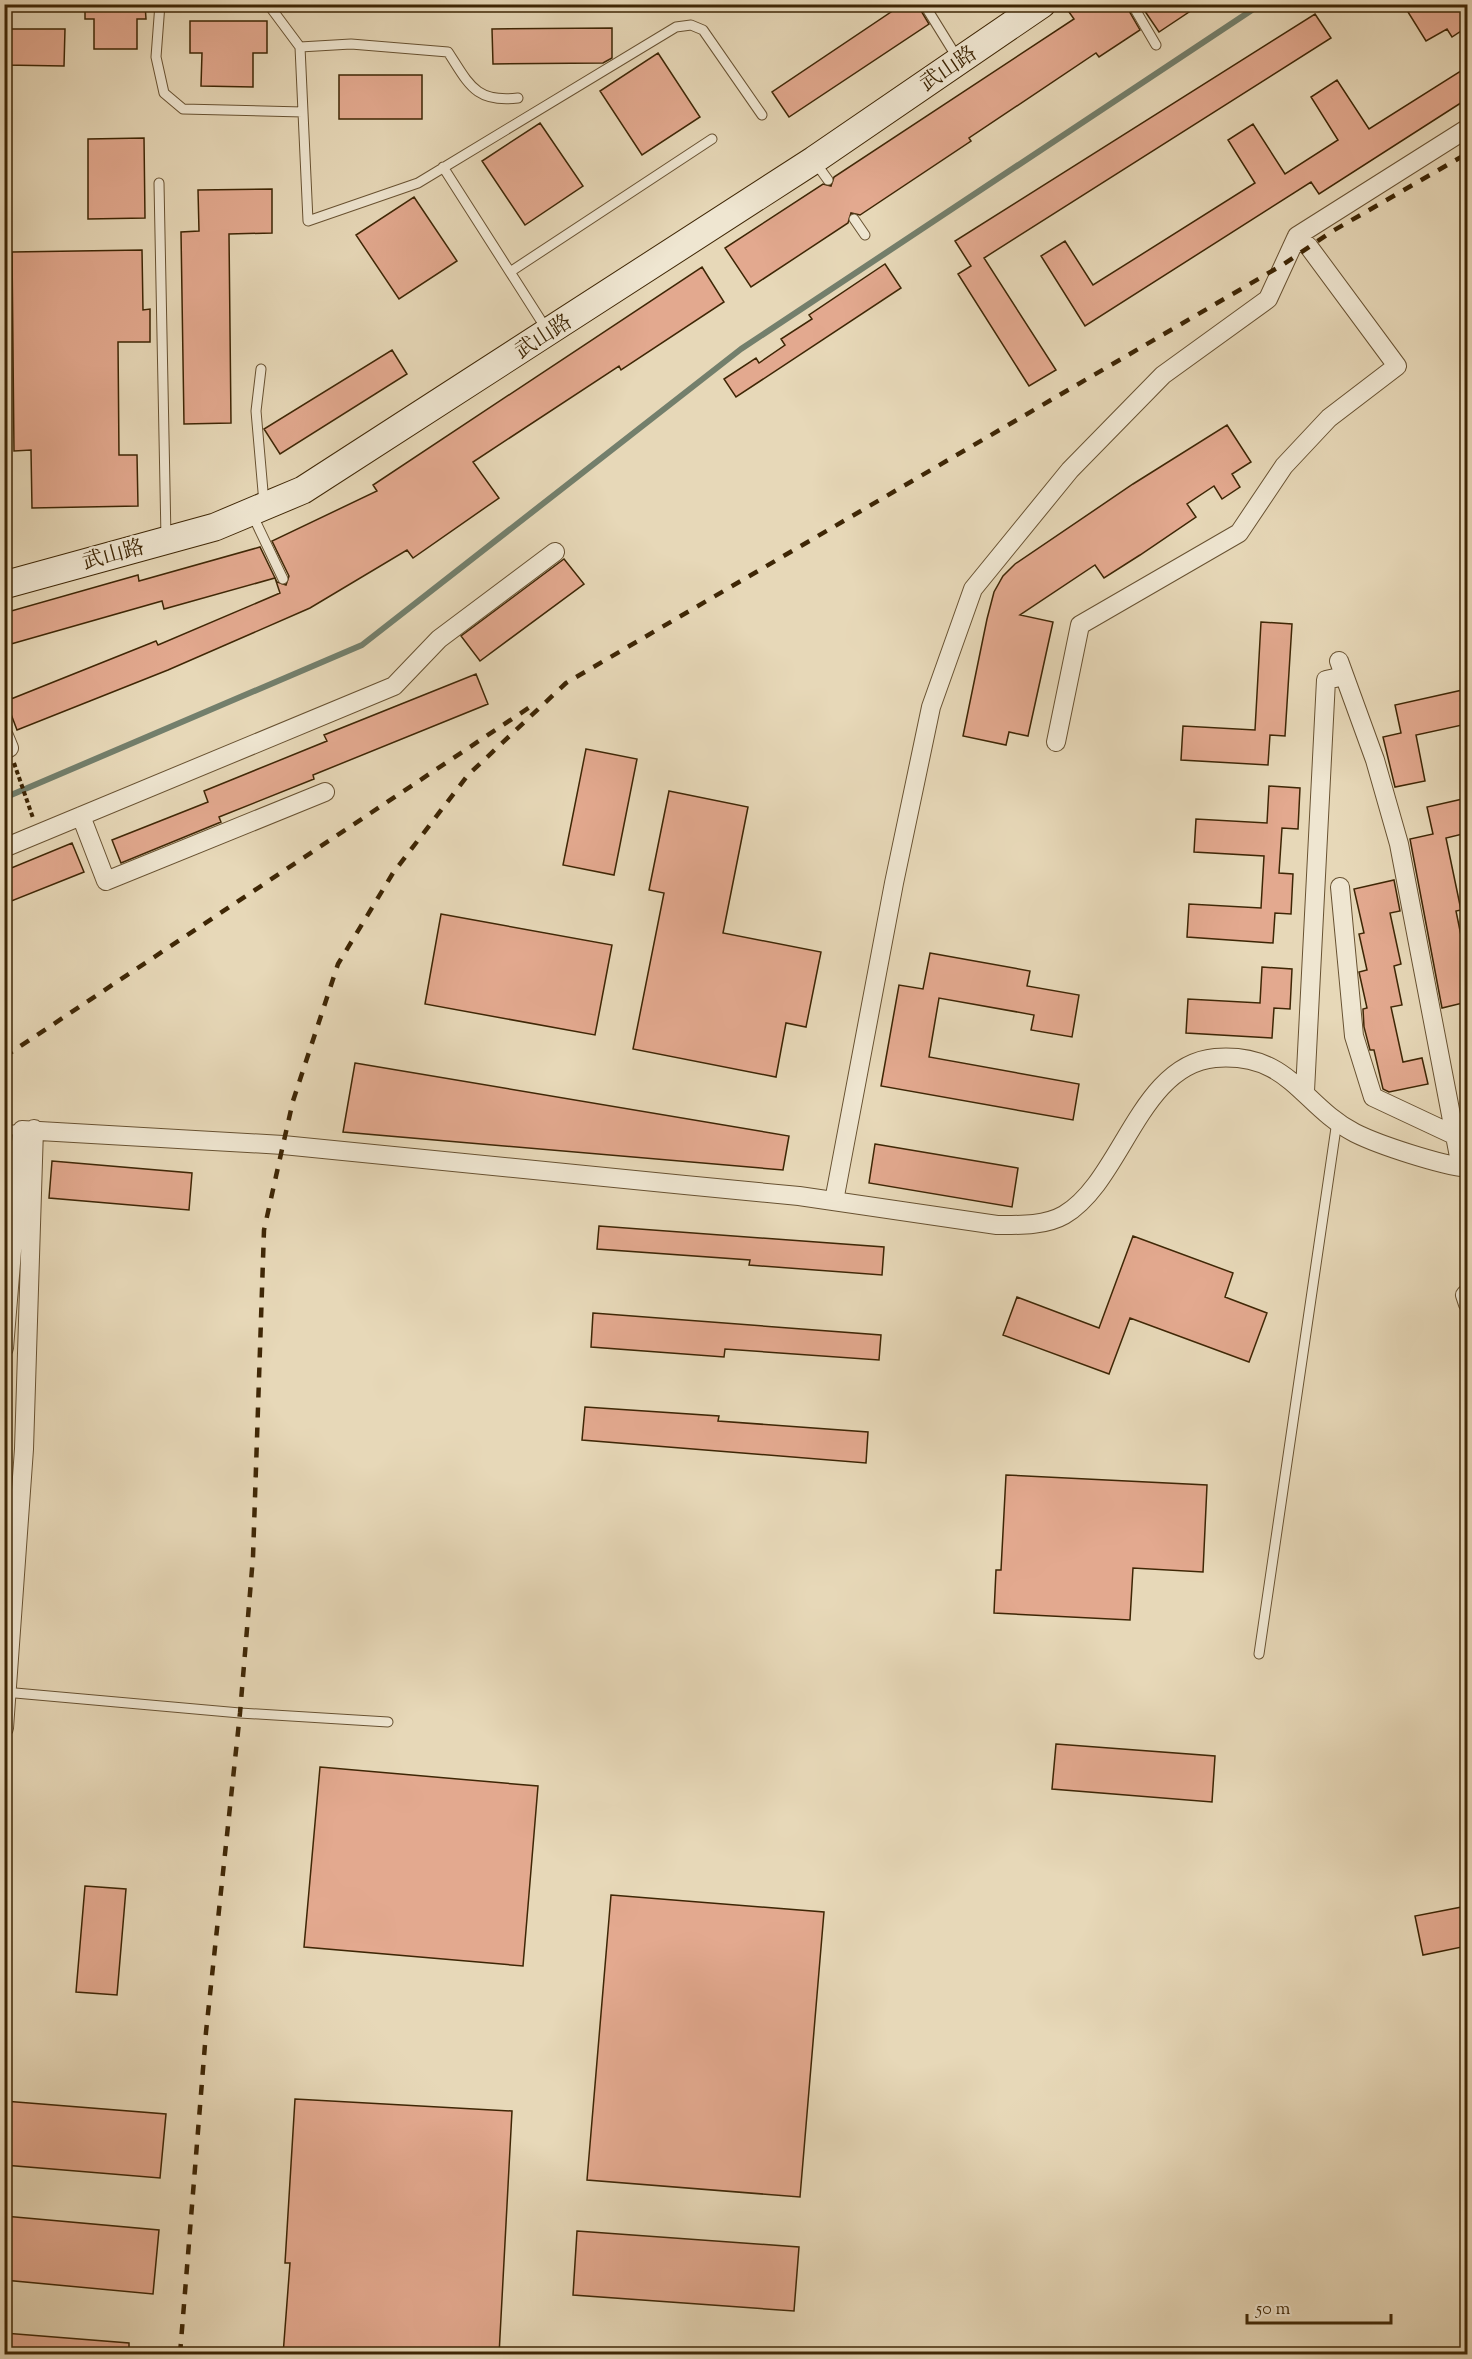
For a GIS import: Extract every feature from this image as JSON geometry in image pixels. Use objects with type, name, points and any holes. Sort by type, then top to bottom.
[{"type":"main road","name":"武山路","points":[[4,585],[215,527],[303,490],[549,332],[821,170],[960,61],[1042,4]]},
{"type":"street","points":[[834,1201],[894,883],[931,707],[973,589],[1070,470],[1163,375],[1268,299],[1297,236],[1467,128]]},
{"type":"street","points":[[1056,742],[1080,625],[1239,533],[1284,466],[1306,442],[1329,418],[1397,366],[1309,247],[1297,236]]},
{"type":"street","points":[[4,848],[394,686],[439,639],[555,552]]},
{"type":"street","points":[[20,1130],[295,1147],[834,1201],[997,1225],[1048,1221],[1062,1216],[1077,1206],[1090,1192],[1153,1098],[1171,1079],[1191,1064],[1212,1059],[1235,1058],[1256,1062],[1284,1074],[1337,1121],[1355,1133],[1438,1162],[1464,1168],[1454,1135],[1399,844],[1375,760],[1341,669],[1326,680],[1305,1091]]},
{"type":"street","points":[[81,816],[106,881],[325,792]]},
{"type":"street","points":[[1340,887],[1354,1036],[1373,1097],[1454,1135]]},
{"type":"street","points":[[4,1348],[20,1130]]},
{"type":"street","points":[[4,1728],[24,1449],[20,1130]]},
{"type":"street","points":[[1467,1292],[1465,1295],[1467,1305]]},
{"type":"lane","points":[[160,4],[156,57],[164,93],[183,109],[303,112]]},
{"type":"lane","points":[[268,4],[300,48],[308,221],[418,183],[668,31],[685,25],[704,30],[762,115]]},
{"type":"lane","points":[[924,4],[960,61]]},
{"type":"lane","points":[[1132,4],[1156,45]]},
{"type":"lane","points":[[300,48],[351,44],[448,52],[473,90],[497,100],[518,98]]},
{"type":"lane","points":[[510,272],[712,139]]},
{"type":"lane","points":[[443,167],[549,332]]},
{"type":"lane","points":[[159,183],[166,540]]},
{"type":"lane","points":[[854,219],[865,235]]},
{"type":"lane","points":[[261,369],[256,411],[258,509],[283,579]]},
{"type":"lane","points":[[1259,1654],[1337,1121]]},
{"type":"lane","points":[[6,1692],[240,1713],[388,1722]]},
{"type":"path","points":[[7,742],[28,803]]},
{"type":"building","points":[[85,4],[145,4],[146,19],[137,19],[137,49],[94,49],[94,19],[85,19]]},
{"type":"building","points":[[903,4],[917,4],[929,24],[789,117],[772,92]]},
{"type":"building","points":[[1080,4],[1125,4],[1140,30],[1099,57],[1096,53],[969,138],[971,141],[860,215],[851,213],[848,223],[751,287],[725,248],[823,184],[831,186],[834,177],[1074,19],[1069,12]]},
{"type":"building","points":[[1140,4],[1201,4],[1159,32]]},
{"type":"building","points":[[1403,4],[1462,4],[1467,13],[1467,27],[1452,37],[1447,29],[1426,41]]},
{"type":"building","points":[[1315,14],[1331,38],[984,258],[1056,370],[1029,386],[958,274],[971,266],[955,241]]},
{"type":"building","points":[[190,21],[267,21],[267,53],[253,53],[253,87],[201,86],[202,53],[190,53]]},
{"type":"building","points":[[612,28],[612,58],[603,63],[493,64],[492,29]]},
{"type":"building","points":[[4,29],[65,29],[64,66],[4,65]]},
{"type":"building","points":[[658,53],[700,117],[642,155],[600,91]]},
{"type":"building","points":[[1467,67],[1467,99],[1319,194],[1311,182],[1085,326],[1041,256],[1065,241],[1093,285],[1255,183],[1228,140],[1253,124],[1285,174],[1338,140],[1311,97],[1337,80],[1369,129]]},
{"type":"building","points":[[339,75],[422,75],[422,119],[339,119]]},
{"type":"building","points":[[540,123],[583,186],[525,225],[482,161]]},
{"type":"building","points":[[144,138],[145,218],[88,219],[88,139]]},
{"type":"building","points":[[272,189],[272,233],[229,234],[231,423],[184,424],[181,232],[199,231],[198,190]]},
{"type":"building","points":[[414,197],[457,261],[399,299],[356,235]]},
{"type":"building","points":[[142,250],[143,310],[150,309],[150,342],[118,342],[119,455],[137,455],[138,506],[32,508],[31,450],[14,451],[12,252]]},
{"type":"building","points":[[885,264],[901,288],[736,397],[724,379],[756,358],[759,363],[785,345],[781,339],[812,319],[809,315]]},
{"type":"building","points":[[702,267],[724,302],[621,370],[619,366],[473,462],[499,498],[413,558],[407,550],[310,608],[168,670],[17,730],[6,701],[156,641],[158,645],[280,593],[275,578],[164,609],[162,601],[4,646],[4,613],[138,575],[139,581],[260,547],[277,582],[286,585],[289,576],[272,541],[377,491],[373,485]]},
{"type":"building","points":[[392,350],[407,374],[280,454],[264,429]]},
{"type":"building","points":[[1227,425],[1251,462],[1232,474],[1240,487],[1222,499],[1214,486],[1187,504],[1196,517],[1140,555],[1104,578],[1095,565],[1020,615],[1053,622],[1028,736],[1009,732],[1006,745],[963,736],[987,619],[994,592],[1003,576],[1015,564],[1133,484]]},
{"type":"building","points":[[564,559],[584,584],[480,661],[461,636]]},
{"type":"building","points":[[1261,622],[1292,624],[1285,736],[1270,735],[1268,765],[1181,760],[1183,726],[1255,730]]},
{"type":"building","points":[[476,674],[488,704],[313,775],[314,779],[219,817],[221,822],[121,863],[112,840],[208,802],[204,791],[327,741],[324,735]]},
{"type":"building","points":[[1467,689],[1467,724],[1416,735],[1425,781],[1395,787],[1383,737],[1401,733],[1395,705]]},
{"type":"building","points":[[586,749],[637,759],[614,875],[563,865]]},
{"type":"building","points":[[1269,786],[1300,788],[1298,829],[1282,828],[1279,873],[1293,874],[1291,914],[1275,913],[1273,943],[1187,937],[1189,904],[1261,908],[1264,856],[1194,852],[1196,819],[1267,823]]},
{"type":"building","points":[[669,791],[748,807],[723,933],[821,952],[806,1027],[786,1023],[776,1077],[633,1049],[664,893],[649,890]]},
{"type":"building","points":[[1467,798],[1467,833],[1446,838],[1461,910],[1456,911],[1467,965],[1467,1002],[1442,1008],[1410,839],[1433,834],[1427,807]]},
{"type":"building","points":[[72,843],[84,872],[4,904],[4,871]]},
{"type":"building","points":[[1394,880],[1400,911],[1390,913],[1401,964],[1394,966],[1402,1005],[1391,1007],[1403,1062],[1422,1058],[1428,1084],[1389,1092],[1383,1089],[1374,1050],[1370,1050],[1364,1027],[1363,1009],[1367,1008],[1359,972],[1367,970],[1359,934],[1364,933],[1354,889]]},
{"type":"building","points":[[441,914],[612,945],[595,1035],[425,1004]]},
{"type":"building","points":[[930,953],[1030,971],[1027,986],[1079,995],[1072,1037],[1031,1030],[1034,1015],[939,998],[929,1057],[1079,1084],[1073,1120],[881,1086],[899,985],[923,989]]},
{"type":"building","points":[[1262,967],[1292,969],[1290,1009],[1274,1008],[1272,1038],[1186,1033],[1188,999],[1260,1003]]},
{"type":"building","points":[[355,1063],[789,1136],[783,1170],[343,1132]]},
{"type":"building","points":[[875,1144],[1018,1168],[1012,1207],[869,1183]]},
{"type":"building","points":[[52,1161],[192,1173],[189,1210],[49,1198]]},
{"type":"building","points":[[599,1226],[884,1247],[882,1275],[749,1265],[750,1260],[597,1249]]},
{"type":"building","points":[[1133,1236],[1233,1273],[1225,1297],[1267,1313],[1249,1362],[1130,1318],[1109,1374],[1003,1335],[1017,1297],[1099,1328]]},
{"type":"building","points":[[593,1313],[881,1335],[879,1360],[725,1349],[724,1357],[591,1347]]},
{"type":"building","points":[[585,1407],[719,1416],[718,1421],[868,1432],[866,1463],[582,1440]]},
{"type":"building","points":[[1006,1475],[1207,1485],[1203,1572],[1133,1568],[1130,1620],[994,1613],[996,1570],[1001,1570]]},
{"type":"building","points":[[1056,1744],[1215,1756],[1212,1802],[1052,1789]]},
{"type":"building","points":[[320,1767],[538,1786],[523,1966],[304,1947]]},
{"type":"building","points":[[85,1886],[126,1889],[117,1995],[76,1992]]},
{"type":"building","points":[[611,1895],[824,1912],[800,2197],[587,2180]]},
{"type":"building","points":[[1467,1906],[1467,1946],[1423,1955],[1415,1916]]},
{"type":"building","points":[[295,2099],[512,2111],[499,2355],[283,2355],[290,2263],[285,2263]]},
{"type":"building","points":[[4,2101],[166,2114],[160,2178],[4,2165]]},
{"type":"building","points":[[4,2216],[159,2230],[153,2294],[4,2280]]},
{"type":"building","points":[[577,2231],[799,2247],[794,2311],[573,2295]]},
{"type":"building","points":[[4,2333],[129,2343],[129,2355],[4,2355]]},
{"type":"waterway","points":[[4,798],[362,645],[741,349],[1261,4]]},
{"type":"railway","points":[[180,2354],[206,2032],[240,1713],[253,1557],[264,1230],[293,1101],[338,964],[393,873],[468,775],[566,683],[1284,264],[1331,232],[1468,153]]},
{"type":"railway","points":[[4,1057],[536,703]]}]
